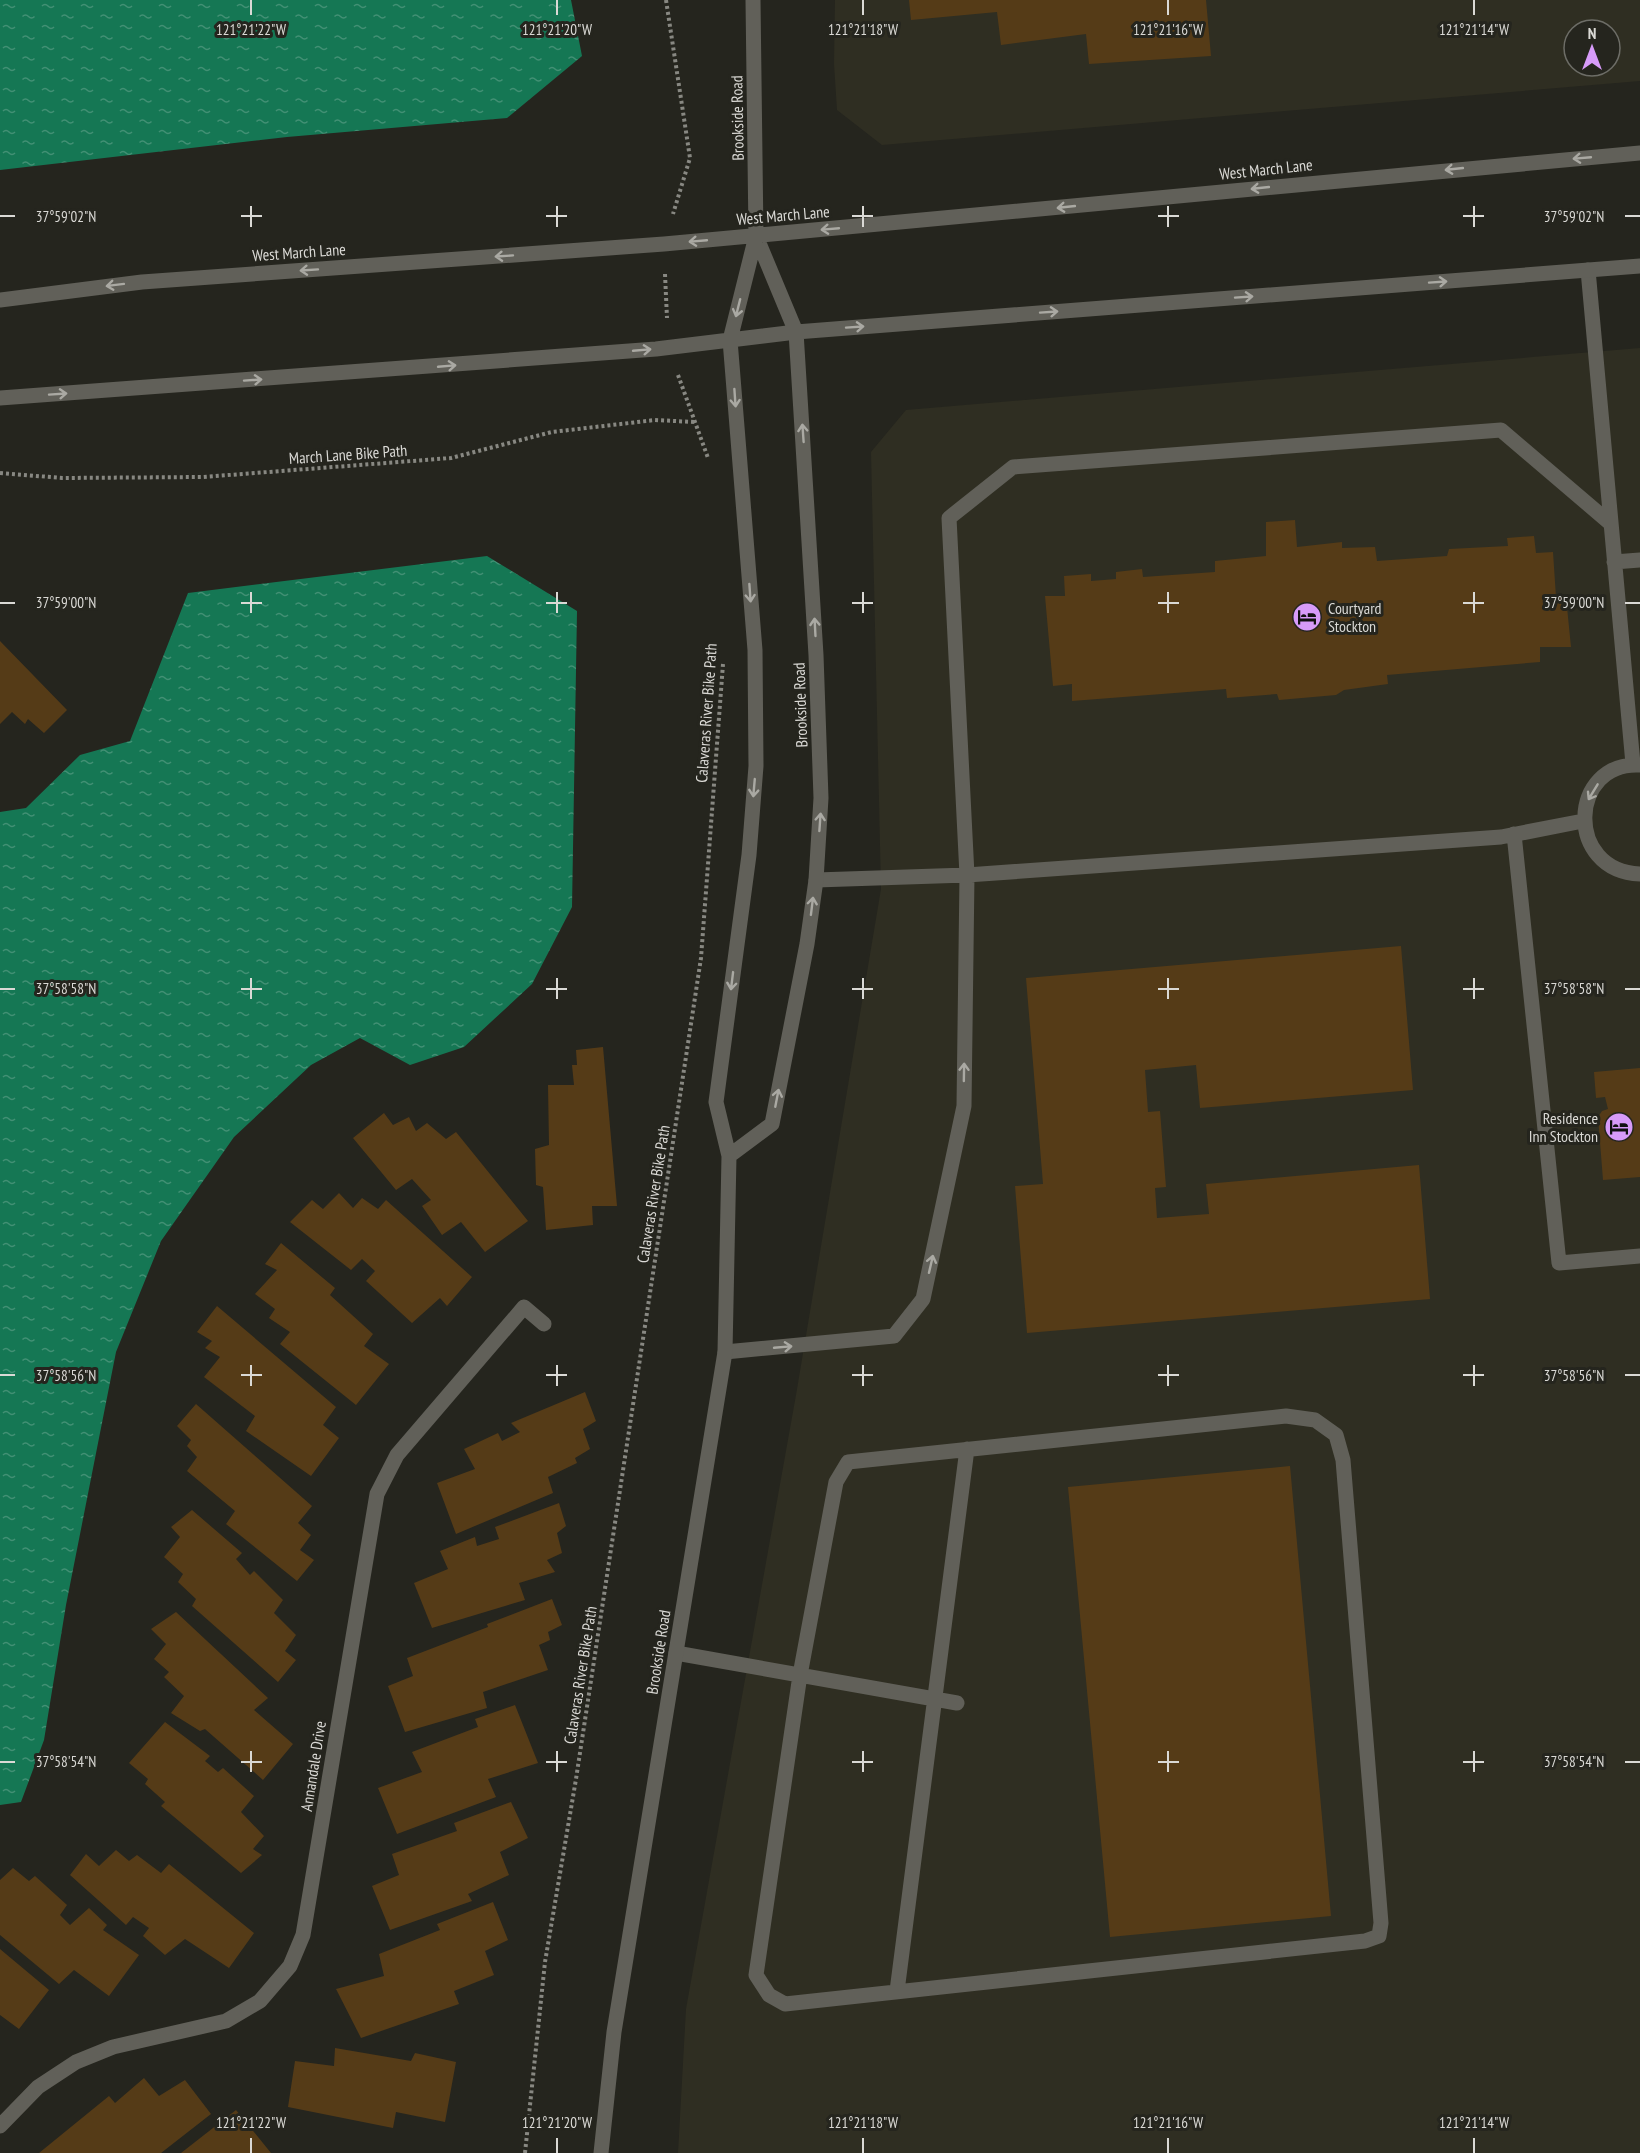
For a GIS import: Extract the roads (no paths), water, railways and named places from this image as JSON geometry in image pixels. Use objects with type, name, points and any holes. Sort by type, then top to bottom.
[{"type":"street","name":"Brookside Road","points":[[601,2153],[614,2032],[725,1352],[729,1156],[716,1102],[749,855],[756,766],[755,650],[730,340],[756,236],[753,0]]},
{"type":"street","name":"West March Lane","points":[[0,300],[142,282],[664,244],[1640,153]]},
{"type":"street","name":"Brookside Road","points":[[729,1156],[772,1124],[807,944],[816,880],[821,798],[817,667],[796,332],[756,236]]},
{"type":"street","points":[[0,398],[668,348],[796,332],[1640,266]]},
{"type":"street","points":[[1588,270],[1610,523],[1636,764],[1617,768],[1603,777],[1592,790],[1583,820],[1587,839],[1597,855],[1611,866],[1628,873],[1640,874]]},
{"type":"street","points":[[725,1352],[894,1336],[923,1299],[964,1106],[966,875],[950,518],[1013,467],[1501,430],[1610,523]]},
{"type":"street","points":[[1614,562],[1640,560]]},
{"type":"street","points":[[816,880],[966,875],[1514,834],[1583,820]]},
{"type":"street","points":[[1514,834],[1559,1263],[1640,1256]]},
{"type":"street","name":"Annandale Drive","points":[[0,2126],[38,2087],[76,2062],[113,2047],[226,2021],[260,2001],[290,1966],[303,1935],[377,1494],[397,1455],[524,1307],[544,1324]]},
{"type":"street","points":[[1286,1416],[1315,1420],[1336,1435],[1344,1460],[1382,1923],[1379,1936],[1365,1941],[785,2004],[769,1995],[756,1975],[800,1675],[836,1482],[848,1462],[1286,1416]]},
{"type":"street","points":[[897,1991],[967,1449]]},
{"type":"street","points":[[676,1653],[957,1703]]},
{"type":"water","points":[[0,0],[571,0],[582,56],[507,118],[287,137],[0,170]]},
{"type":"water","points":[[487,556],[577,611],[572,907],[532,984],[464,1047],[410,1065],[360,1038],[311,1065],[234,1137],[161,1241],[116,1352],[66,1605],[44,1740],[21,1802],[0,1805],[0,812],[26,808],[80,755],[130,741],[188,593]]},
{"type":"place","name":"Courtyard Stockton","points":[[1307,617]]},
{"type":"place","name":"Residence Inn Stockton","points":[[1619,1127]]}]
